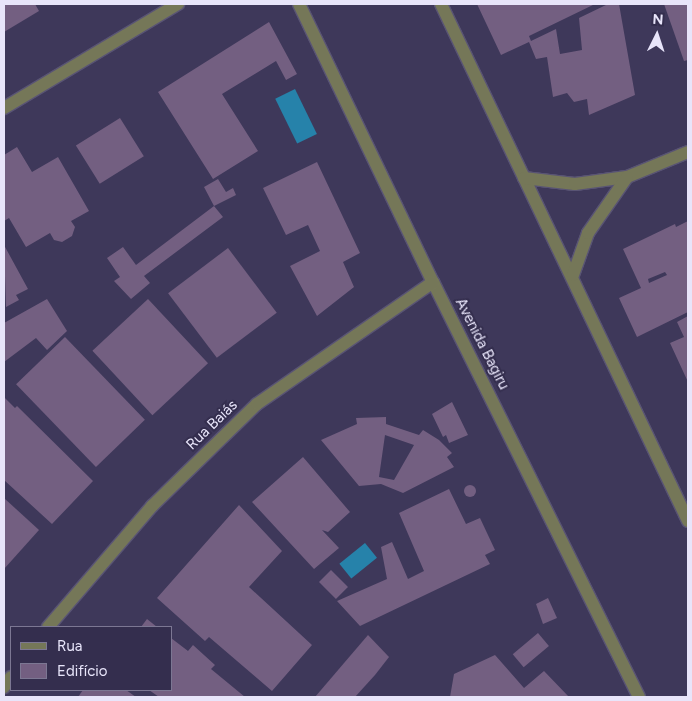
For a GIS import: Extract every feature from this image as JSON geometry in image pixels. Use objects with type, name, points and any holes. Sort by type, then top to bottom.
[{"type":"street","points":[[4,108],[178,4]]},
{"type":"street","name":"Avenida Bagiru","points":[[299,4],[432,282],[639,697]]},
{"type":"street","points":[[441,4],[524,178],[573,275],[688,520]]},
{"type":"street","points":[[524,178],[576,184],[626,177],[688,152]]},
{"type":"street","points":[[573,275],[588,233],[626,177]]},
{"type":"street","name":"Rua Baiás","points":[[49,626],[152,506],[257,404],[432,282]]},
{"type":"water","points":[[295,89],[317,134],[297,144],[275,99]]},
{"type":"water","points":[[365,543],[377,558],[351,579],[339,564]]},
{"type":"building","points":[[4,4],[35,4],[39,11],[4,32]]},
{"type":"building","points":[[477,4],[595,4],[529,36],[531,41],[556,29],[560,54],[582,50],[579,18],[608,4],[619,4],[635,95],[589,115],[587,99],[574,102],[567,93],[553,97],[547,57],[536,59],[529,42],[501,55]]},
{"type":"building","points":[[664,4],[688,4],[688,60],[684,61]]},
{"type":"building","points":[[269,22],[297,74],[286,80],[276,61],[222,94],[258,151],[213,179],[158,92]]},
{"type":"building","points":[[120,118],[144,156],[100,184],[76,146]]},
{"type":"building","points":[[17,147],[32,172],[58,157],[89,211],[71,221],[75,227],[72,236],[62,242],[54,240],[50,233],[26,247],[9,218],[4,221],[4,155]]},
{"type":"building","points":[[317,162],[360,253],[343,262],[354,287],[317,316],[290,266],[320,251],[308,225],[286,235],[263,188]]},
{"type":"building","points":[[218,179],[226,192],[233,188],[236,195],[214,206],[204,187]]},
{"type":"building","points":[[214,206],[223,217],[144,276],[150,283],[131,299],[114,281],[120,277],[107,258],[123,247],[136,265]]},
{"type":"building","points":[[688,221],[688,312],[637,337],[619,298],[641,288],[623,249],[675,224],[676,227]],"holes":[[[665,272],[667,275],[649,283],[648,279]]]},
{"type":"building","points":[[4,245],[28,289],[16,295],[19,300],[6,307]]},
{"type":"building","points":[[228,248],[277,313],[217,358],[168,293]]},
{"type":"building","points":[[47,299],[67,331],[47,350],[36,338],[4,362],[4,323]]},
{"type":"building","points":[[148,299],[208,363],[152,415],[92,351]]},
{"type":"building","points":[[688,316],[688,382],[670,343],[684,337],[677,322]]},
{"type":"building","points":[[65,337],[145,420],[96,467],[16,384]]},
{"type":"building","points":[[4,397],[15,408],[17,406],[93,481],[52,524],[4,480]]},
{"type":"building","points":[[452,402],[468,435],[449,443],[446,435],[443,437],[432,414]]},
{"type":"building","points":[[386,417],[386,424],[419,435],[423,430],[439,440],[452,453],[447,457],[454,467],[403,493],[381,484],[359,486],[321,440],[357,424],[356,418]],"holes":[[[385,435],[414,445],[394,480],[379,477]]]},
{"type":"building","points":[[303,457],[350,512],[328,532],[322,530],[339,548],[314,569],[252,502]]},
{"type":"building","points":[[472,485],[475,486],[475,496],[468,497],[465,496],[464,489],[465,486]]},
{"type":"building","points":[[449,489],[466,524],[480,518],[495,550],[485,555],[490,564],[360,626],[337,601],[387,579],[381,547],[392,542],[408,579],[424,571],[399,513]]},
{"type":"building","points":[[4,498],[39,530],[4,569]]},
{"type":"building","points":[[239,505],[282,551],[249,587],[312,645],[272,691],[209,637],[205,641],[157,598]]},
{"type":"building","points":[[331,570],[348,587],[336,599],[319,582]]},
{"type":"building","points":[[548,598],[557,618],[543,624],[536,604]]},
{"type":"building","points":[[147,619],[156,626],[142,626]]},
{"type":"building","points":[[538,633],[549,646],[524,667],[513,654]]},
{"type":"building","points":[[368,635],[389,657],[375,675],[355,697],[315,697]]},
{"type":"building","points":[[172,639],[188,651],[193,645],[215,665],[211,669],[245,697],[159,697],[150,691],[172,691]]},
{"type":"building","points":[[495,655],[524,688],[544,671],[569,697],[450,697],[454,674]]},
{"type":"building","points":[[82,691],[127,691],[136,697],[78,697]]}]
